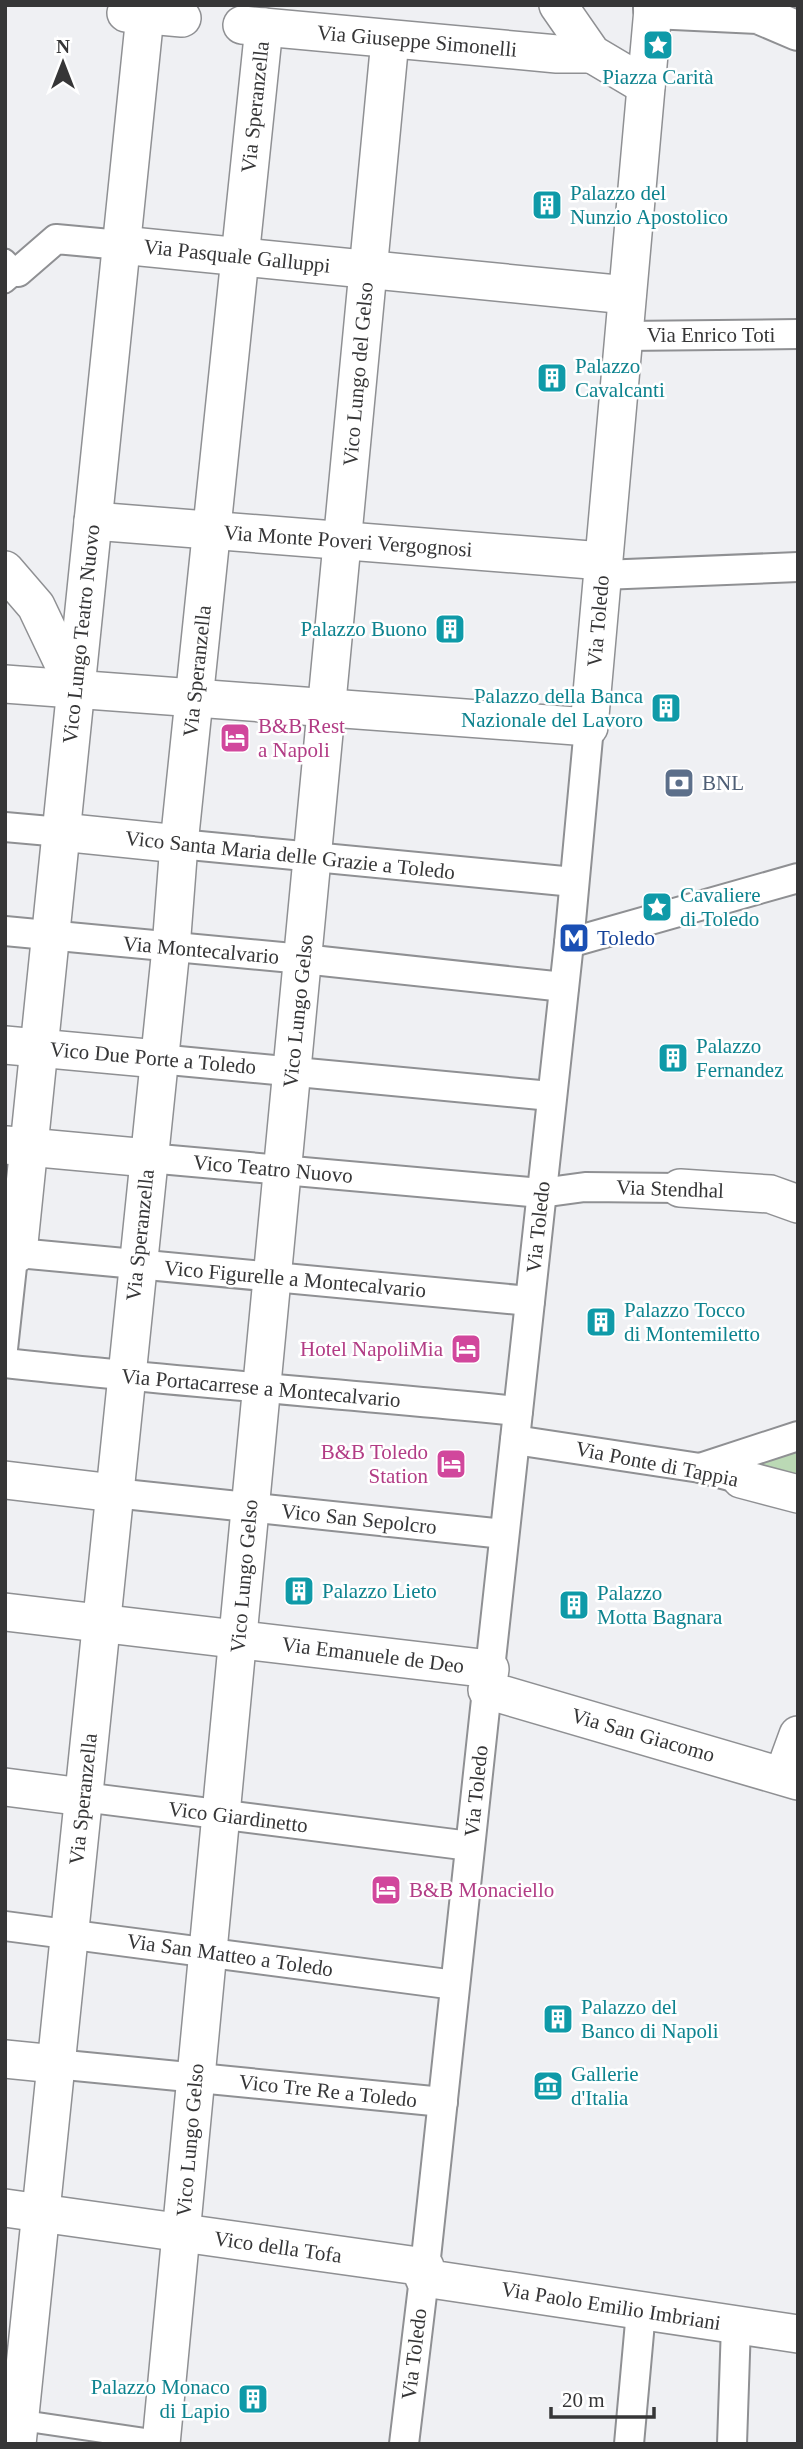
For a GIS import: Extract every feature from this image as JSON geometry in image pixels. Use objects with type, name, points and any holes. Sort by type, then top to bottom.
[{"type":"main road","points":[[653,7],[758,14],[798,31]]},
{"type":"street","points":[[558,5],[592,54],[646,86]]},
{"type":"street","name":"Via Toledo","points":[[404,2444],[569,943],[653,7]]},
{"type":"street","name":"Vico Lungo Teatro Nuovo","points":[[11,1252],[22,1046],[50,935],[121,245],[135,14],[182,18]]},
{"type":"street","name":"Via Giuseppe Simonelli","points":[[270,22],[390,40],[558,54],[592,54]]},
{"type":"street","name":"Via Speranzella","points":[[14,2427],[23,2211],[55,2064],[240,257],[270,22]]},
{"type":"street","name":"Vico Lungo del Gelso","points":[[327,708],[390,40]]},
{"type":"street","name":"Via Pasquale Galluppi","points":[[9,272],[56,239],[627,295]]},
{"type":"street","name":"Via Enrico Toti","points":[[624,336],[798,334]]},
{"type":"street","name":"Via Monte Poveri Vergognosi","points":[[93,521],[342,540],[603,568]]},
{"type":"street","points":[[603,568],[798,567]]},
{"type":"street","points":[[5,570],[36,607],[75,689]]},
{"type":"street","points":[[5,684],[589,727]]},
{"type":"street","name":"Vico Lungo Gelso","points":[[167,2443],[181,2233],[327,708]]},
{"type":"street","name":"Vico Santa Maria delle Grazie a Toledo","points":[[5,827],[574,882]]},
{"type":"street","points":[[569,943],[798,878]]},
{"type":"street","name":"Via Montecalvario","points":[[5,931],[564,987]]},
{"type":"street","name":"Vico Due Porte a Toledo","points":[[22,1046],[551,1096]]},
{"type":"street","name":"Vico Teatro Nuovo","points":[[17,1146],[541,1193]]},
{"type":"street","name":"Via Stendhal","points":[[541,1193],[585,1187],[680,1188],[770,1194],[798,1204]]},
{"type":"street","name":"Vico Figurelle a Montecalvario","points":[[11,1252],[530,1301]]},
{"type":"street","points":[[5,1371],[6,1363]]},
{"type":"street","name":"Via Portacarrese a Montecalvario","points":[[6,1363],[126,1377],[262,1386],[518,1411]]},
{"type":"street","points":[[700,1468],[798,1436]]},
{"type":"street","name":"Via Ponte di Tappia","points":[[515,1440],[700,1468],[798,1493]]},
{"type":"street","name":"Vico San Sepolcro","points":[[5,1480],[504,1534]]},
{"type":"street","name":"Via Emanuele de Deo","points":[[5,1612],[238,1639],[488,1679]]},
{"type":"street","name":"Via San Giacomo","points":[[488,1679],[791,1778]]},
{"type":"street","points":[[791,1778],[798,1735]]},
{"type":"street","name":"Vico Giardinetto","points":[[5,1787],[470,1846]]},
{"type":"street","name":"Via San Matteo a Toledo","points":[[5,1926],[455,1985]]},
{"type":"street","name":"Vico Tre Re a Toledo","points":[[5,2059],[443,2102]]},
{"type":"street","name":"Vico della Tofa","points":[[23,2211],[181,2233],[424,2273]]},
{"type":"street","name":"Via Paolo Emilio Imbriani","points":[[424,2273],[641,2311],[798,2334]]},
{"type":"street","points":[[629,2444],[641,2311]]},
{"type":"street","points":[[732,2444],[736,2325]]},
{"type":"lane","points":[[6,1363],[11,1252]]},
{"type":"lane","points":[[14,2427],[167,2443]]},
{"type":"green space","points":[[798,1451],[798,1477],[745,1466]]},
{"type":"place","name":"Piazza Carità","points":[[658,45]]},
{"type":"place","name":"Palazzo del Nunzio Apostolico","points":[[547,205]]},
{"type":"place","name":"Palazzo Cavalcanti","points":[[552,378]]},
{"type":"place","name":"Palazzo Buono","points":[[450,629]]},
{"type":"place","name":"Palazzo della Banca Nazionale del Lavoro","points":[[666,708]]},
{"type":"place","name":"B&B Rest a Napoli","points":[[235,738]]},
{"type":"place","name":"BNL","points":[[679,783]]},
{"type":"place","name":"Cavaliere di Toledo","points":[[657,907]]},
{"type":"place","name":"Toledo","points":[[574,938]]},
{"type":"place","name":"Palazzo Fernandez","points":[[673,1058]]},
{"type":"place","name":"Palazzo Tocco di Montemiletto","points":[[601,1322]]},
{"type":"place","name":"Hotel NapoliMia","points":[[466,1349]]},
{"type":"place","name":"B&B Toledo Station","points":[[451,1464]]},
{"type":"place","name":"Palazzo Lieto","points":[[299,1591]]},
{"type":"place","name":"Palazzo Motta Bagnara","points":[[574,1605]]},
{"type":"place","name":"B&B Monaciello","points":[[386,1890]]},
{"type":"place","name":"Palazzo del Banco di Napoli","points":[[558,2019]]},
{"type":"place","name":"Gallerie d'Italia","points":[[548,2086]]},
{"type":"place","name":"Palazzo Monaco di Lapio","points":[[253,2399]]}]
